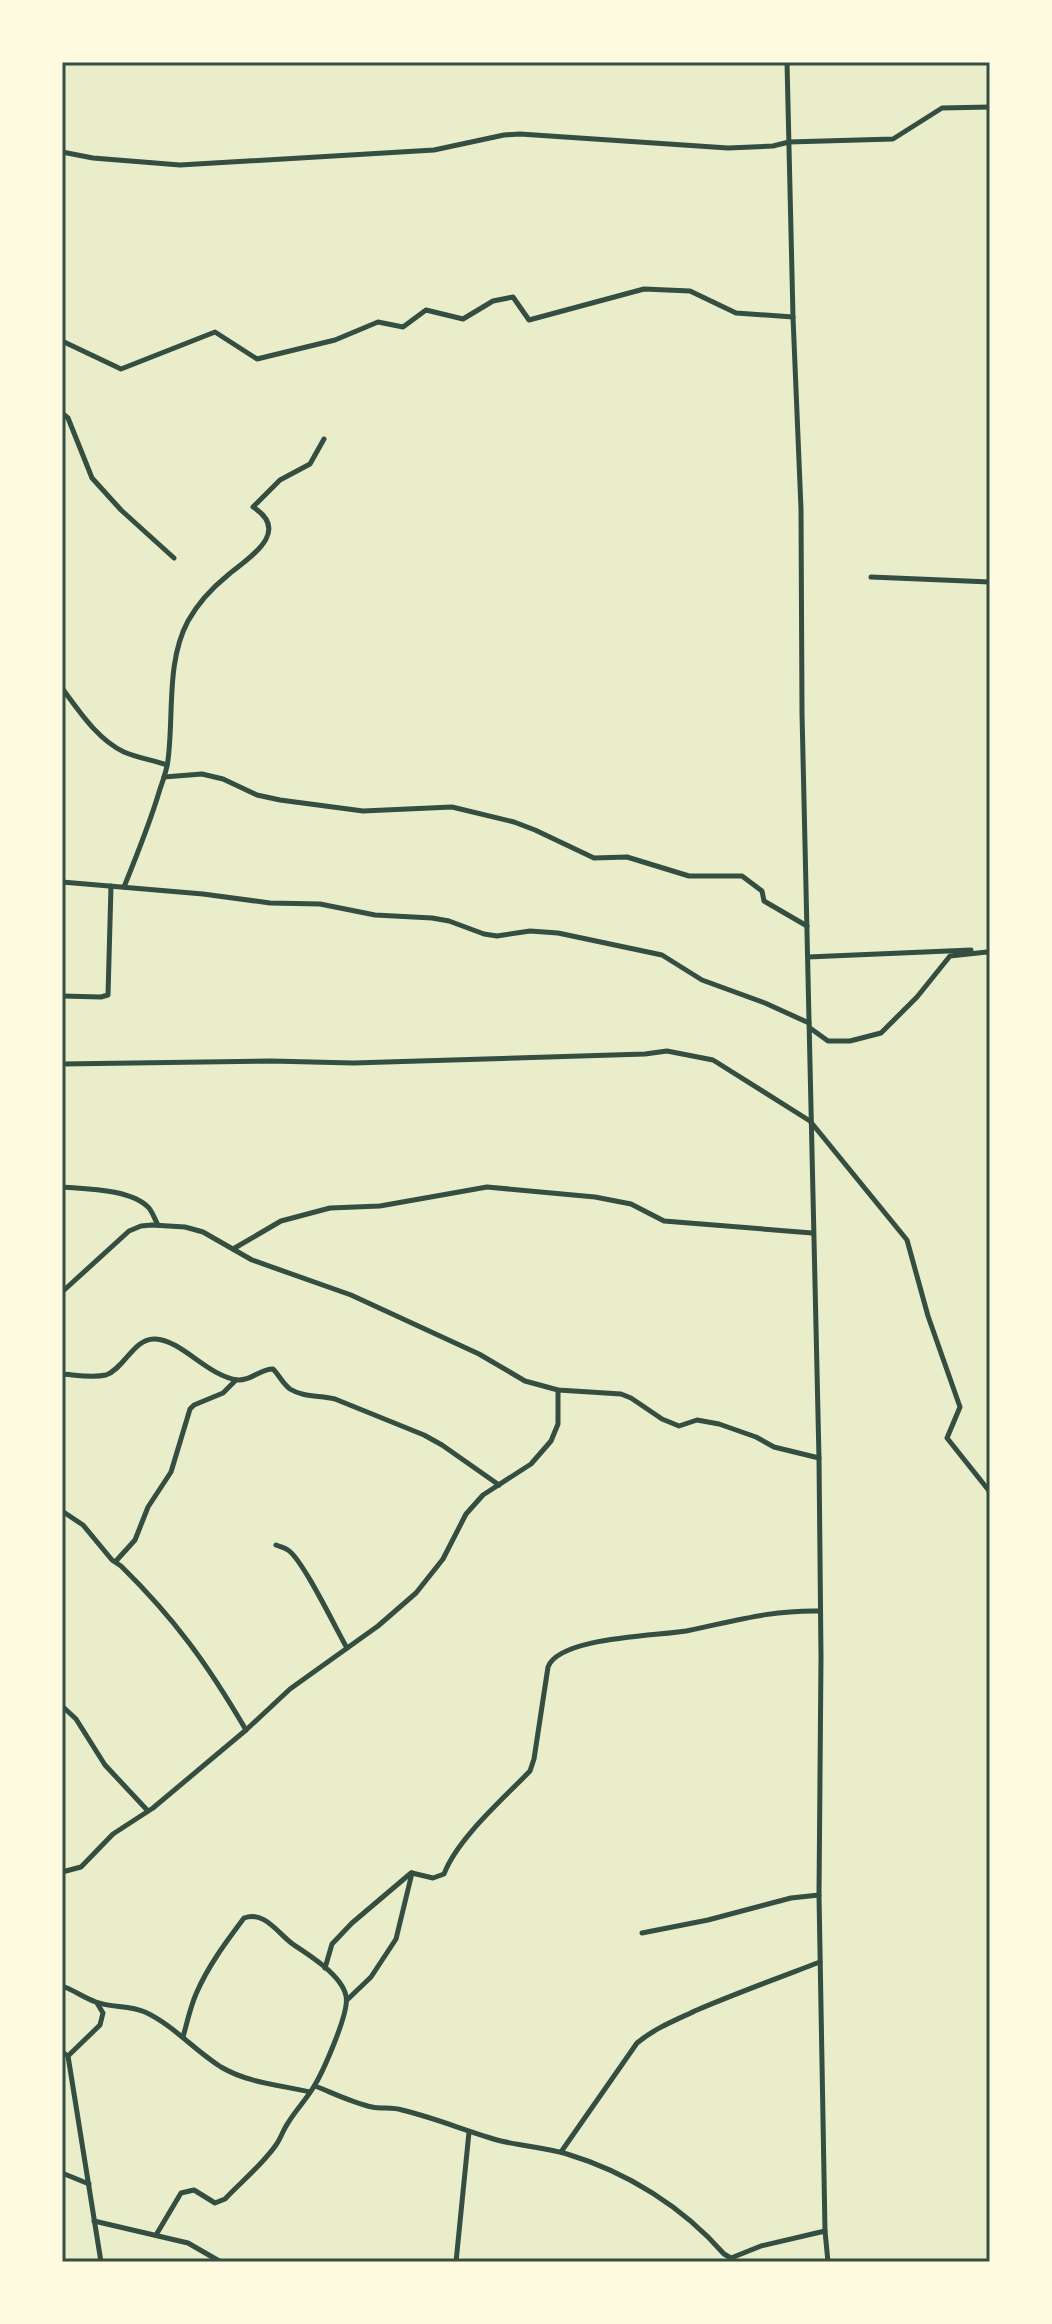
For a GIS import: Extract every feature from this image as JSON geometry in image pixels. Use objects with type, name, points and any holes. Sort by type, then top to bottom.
[{"type":"street","points":[[787,62],[801,509],[812,1233],[819,1458],[819,1895],[828,2262]]},
{"type":"street","points":[[62,152],[93,158],[180,165],[434,150],[504,135],[728,148],[773,146],[789,142],[893,139],[942,108],[990,107]]},
{"type":"street","points":[[62,341],[121,369],[215,332],[257,359],[335,340],[378,322],[403,327],[426,310],[463,319],[493,301],[513,297],[529,320],[644,289],[690,291],[736,313],[793,317]]},
{"type":"street","points":[[62,413],[68,418],[92,478],[121,510],[174,558]]},
{"type":"street","points":[[124,887],[149,825],[167,765],[176,654],[182,633],[197,604],[228,575],[255,556],[264,542],[269,529],[264,514],[253,507],[280,480],[310,464],[324,439]]},
{"type":"street","points":[[871,577],[990,582]]},
{"type":"street","points":[[62,688],[116,748],[167,765]]},
{"type":"street","points":[[164,777],[202,774],[223,779],[268,798],[363,811],[452,807],[525,826],[594,858],[627,857],[689,876],[742,876],[762,891],[764,901],[807,926]]},
{"type":"street","points":[[62,882],[270,903],[320,904],[375,915],[449,921],[497,936],[530,931],[558,933],[643,949],[662,955],[702,980],[765,1003],[810,1025],[828,1041],[850,1041],[881,1033],[917,997],[950,956],[990,952]]},
{"type":"street","points":[[62,996],[108,995],[111,886]]},
{"type":"street","points":[[808,957],[990,952]]},
{"type":"street","points":[[62,1064],[353,1063],[667,1051],[713,1060],[810,1121],[907,1240],[928,1316],[960,1407],[947,1438],[990,1492]]},
{"type":"street","points":[[62,1187],[128,1196],[150,1210],[158,1225]]},
{"type":"street","points":[[233,1249],[281,1221],[330,1208],[380,1206],[487,1187],[595,1197],[631,1204],[664,1221],[812,1233]]},
{"type":"street","points":[[62,1292],[129,1231],[141,1226],[185,1227],[203,1232],[252,1260],[351,1295],[479,1354],[517,1377],[558,1390],[621,1394],[679,1426],[697,1420],[719,1424],[774,1447],[819,1458]]},
{"type":"street","points":[[62,1374],[92,1376],[110,1373],[143,1343],[158,1339],[171,1343],[217,1373],[236,1380],[273,1369],[282,1382],[301,1395],[335,1399],[424,1435],[499,1485]]},
{"type":"street","points":[[116,1562],[135,1540],[148,1507],[171,1472],[190,1409],[223,1393],[236,1380]]},
{"type":"street","points":[[62,1872],[81,1867],[113,1834],[148,1811],[246,1730],[290,1689],[378,1626],[416,1593],[443,1559],[466,1514],[483,1495],[531,1464],[551,1441],[558,1424],[558,1390]]},
{"type":"street","points":[[62,1511],[83,1525],[112,1560],[159,1604],[199,1654],[246,1730]]},
{"type":"street","points":[[276,1545],[293,1554],[347,1648]]},
{"type":"street","points":[[412,1873],[433,1878],[444,1874],[463,1842],[530,1771],[548,1667],[555,1655],[628,1636],[686,1631],[748,1616],[786,1610],[820,1611]]},
{"type":"street","points":[[62,1706],[76,1719],[105,1765],[148,1811]]},
{"type":"street","points":[[325,1968],[332,1944],[352,1923],[412,1873]]},
{"type":"street","points":[[156,2235],[181,2193],[194,2190],[215,2203],[225,2199],[276,2146],[289,2121],[315,2086],[347,2000],[371,1977],[396,1939],[412,1873]]},
{"type":"street","points":[[642,1933],[708,1920],[791,1898],[819,1895]]},
{"type":"street","points":[[183,2037],[202,1981],[228,1940],[248,1916],[267,1921],[284,1938],[325,1968],[337,1980],[347,2000]]},
{"type":"street","points":[[561,2152],[637,2043],[646,2035],[716,2002],[820,1962]]},
{"type":"street","points":[[62,1986],[96,2002],[129,2006],[142,2011],[231,2073],[249,2080],[310,2092]]},
{"type":"street","points":[[96,2002],[103,2013],[100,2025],[65,2054],[101,2262]]},
{"type":"street","points":[[315,2086],[372,2107],[400,2109],[469,2132],[561,2152],[592,2163],[655,2193],[694,2222],[731,2258],[761,2246],[825,2231]]},
{"type":"street","points":[[456,2262],[469,2132]]},
{"type":"street","points":[[62,2173],[89,2184]]},
{"type":"street","points":[[94,2221],[188,2243],[221,2262]]}]
